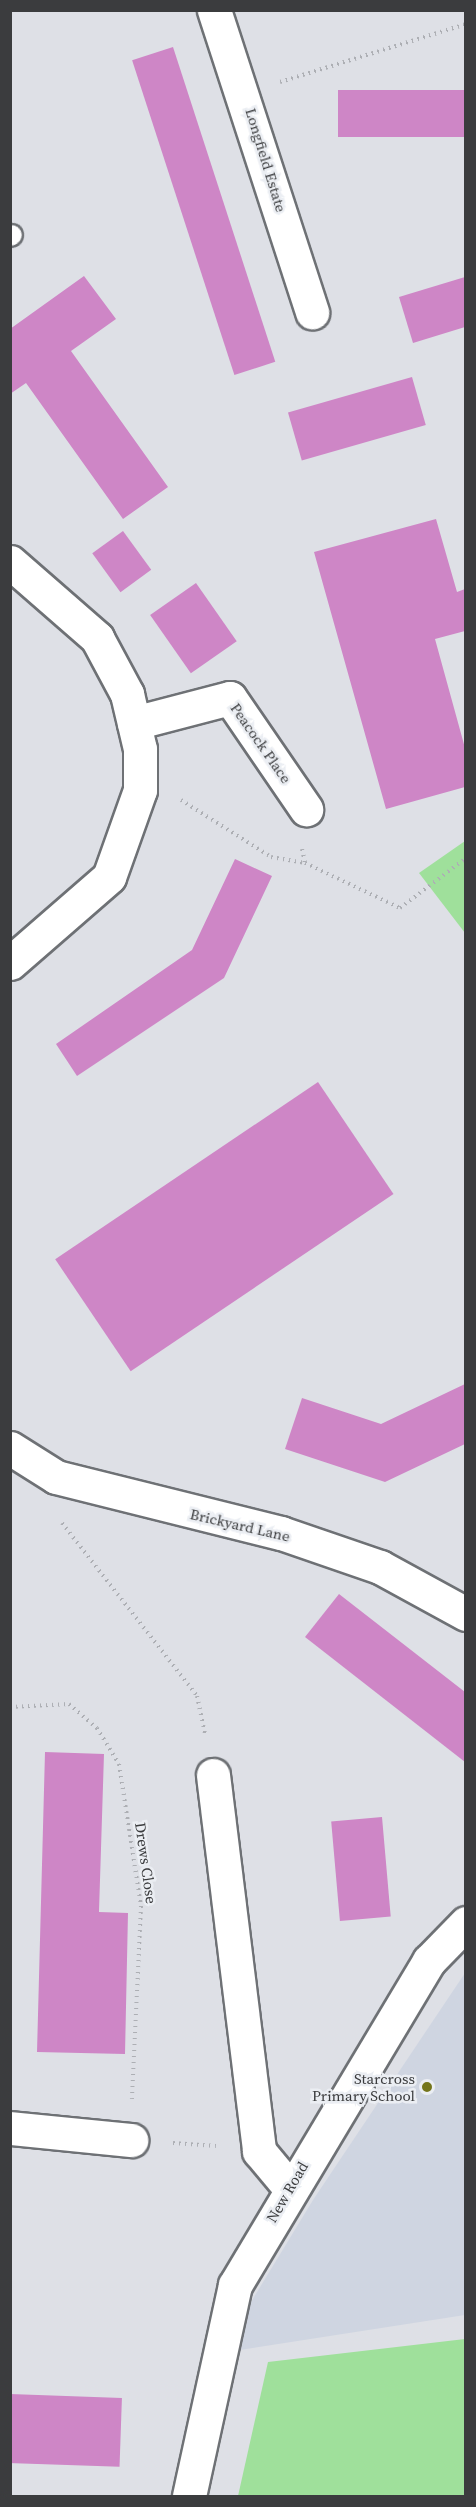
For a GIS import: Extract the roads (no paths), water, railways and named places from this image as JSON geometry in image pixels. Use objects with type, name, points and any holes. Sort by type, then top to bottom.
[{"type":"street","name":"Longfield Estate","points":[[214,10],[245,93],[312,312]]},
{"type":"street","points":[[10,562],[97,639],[127,694],[134,723],[140,790],[109,878],[10,963]]},
{"type":"street","name":"Peacock Place","points":[[134,723],[230,698],[306,809]]},
{"type":"street","name":"Brickyard Lane","points":[[10,1448],[56,1477],[281,1533],[380,1567],[462,1602]]},
{"type":"street","points":[[213,1775],[259,2151],[289,2187]]},
{"type":"street","name":"New Road","points":[[189,2496],[235,2284],[289,2187],[429,1961],[465,1923]]},
{"type":"street","points":[[10,2128],[131,2140]]},
{"type":"place","name":"Starcross Primary School","points":[[427,2087]]}]
